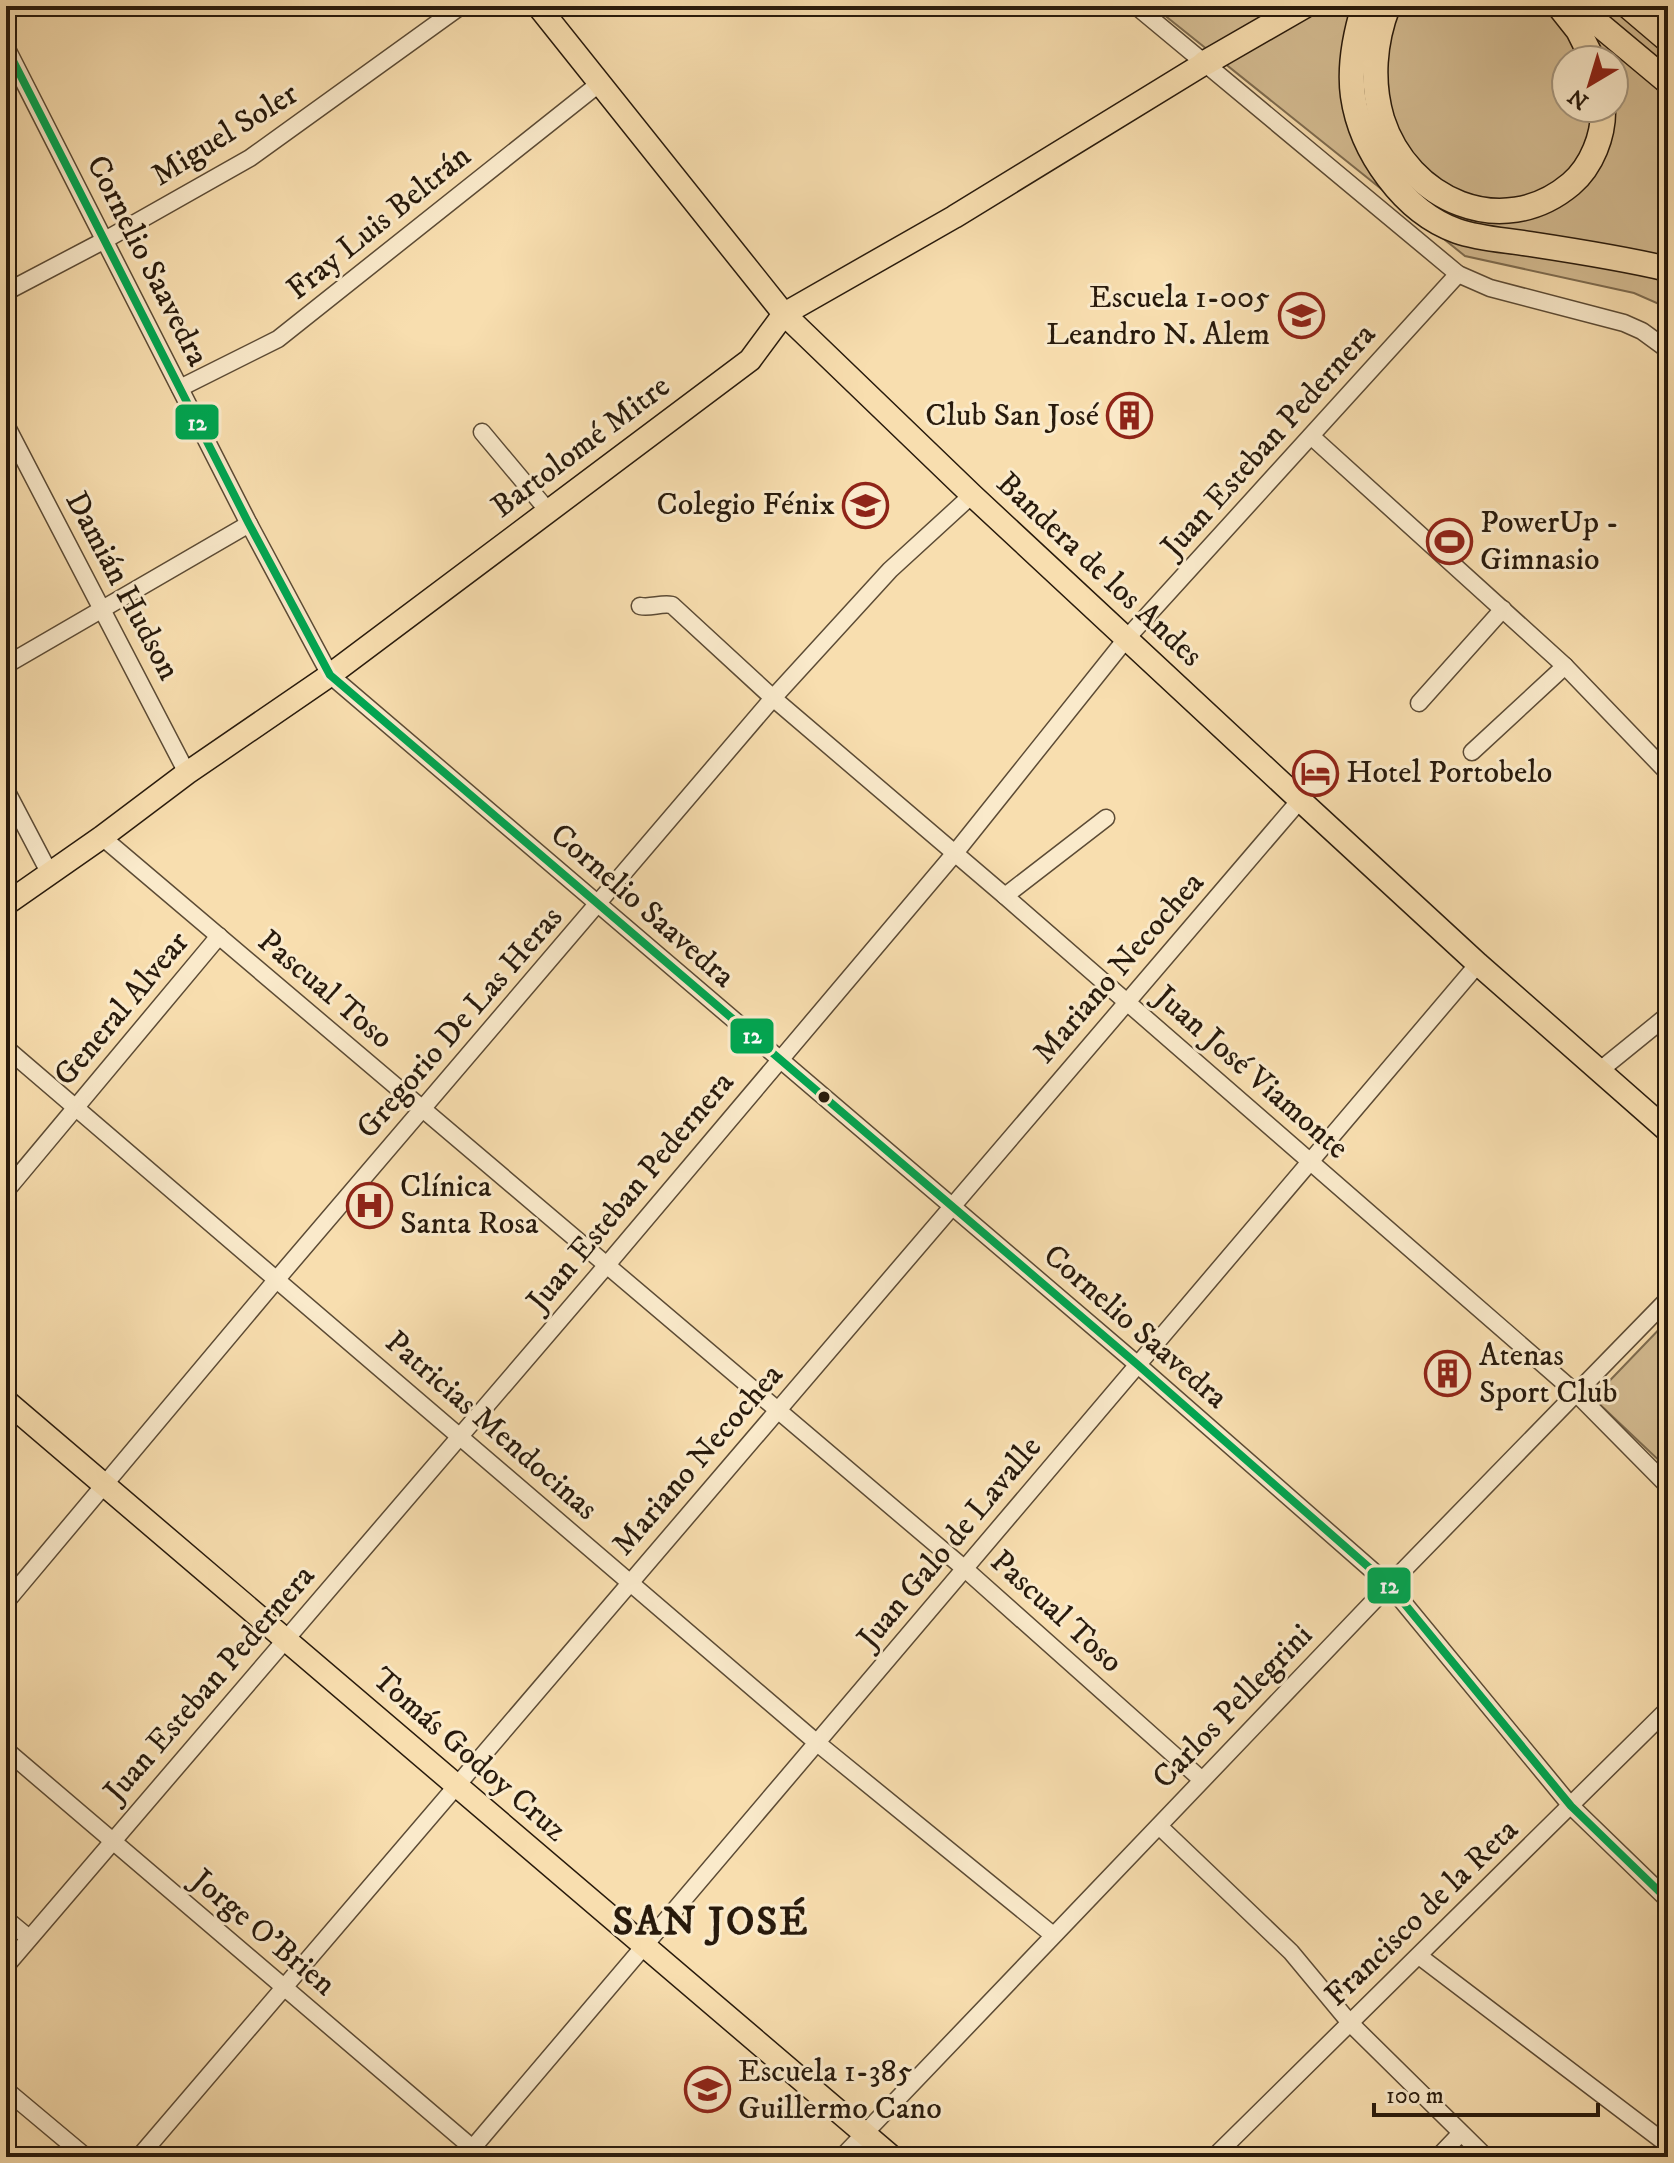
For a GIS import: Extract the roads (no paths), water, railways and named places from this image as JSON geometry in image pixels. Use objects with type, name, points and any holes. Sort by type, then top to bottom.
[{"type":"highway","points":[[1205,63],[1304,6]]},
{"type":"highway","points":[[1364,6],[1354,46],[1353,97],[1367,141],[1393,182],[1423,212],[1457,231],[1668,269]]},
{"type":"highway","points":[[1388,6],[1375,56],[1377,99],[1383,121],[1393,144],[1408,166],[1448,199],[1476,210],[1501,212],[1528,208],[1553,197],[1575,181],[1590,160],[1600,137],[1601,124]]},
{"type":"highway","points":[[1559,6],[1585,44]]},
{"type":"highway","points":[[1577,6],[1668,82]]},
{"type":"highway","points":[[1628,6],[1668,40]]},
{"type":"main road","name":"Bandera de los Andes","points":[[538,6],[784,314],[972,495],[1300,800],[1478,964],[1668,1131]]},
{"type":"main road","name":"Bartolomé Mitre","points":[[6,904],[187,773],[330,675],[750,360],[784,314],[954,217],[1205,63]]},
{"type":"main road","name":"Tomás Godoy Cruz","points":[[6,1401],[892,2157]]},
{"type":"street","name":"Miguel Soler","points":[[6,292],[105,240],[272,144],[461,6]]},
{"type":"street","points":[[1136,6],[1458,274],[1490,288],[1624,323],[1642,331],[1668,350]]},
{"type":"street","name":"Cornelio Saavedra","points":[[6,47],[249,524],[330,675],[1138,1365],[1389,1585],[1571,1806],[1668,1900]]},
{"type":"street","name":"Fray Luis Beltrán","points":[[180,388],[278,339],[600,83]]},
{"type":"street","name":"Juan Esteban Pedernera","points":[[6,1966],[955,853],[1126,639],[1458,274]]},
{"type":"street","name":"Damián Hudson","points":[[6,425],[187,773]]},
{"type":"street","points":[[482,432],[549,512]]},
{"type":"street","points":[[1311,436],[1565,666],[1668,773]]},
{"type":"street","name":"Gregorio De Las Heras","points":[[6,1602],[773,698],[882,578],[972,495]]},
{"type":"street","points":[[6,665],[249,524]]},
{"type":"street","name":"Juan José Viamonte","points":[[640,606],[672,605],[773,698],[1576,1393],[1668,1486]]},
{"type":"street","points":[[1419,703],[1503,609]]},
{"type":"street","points":[[1472,752],[1565,666]]},
{"type":"street","points":[[6,790],[50,874]]},
{"type":"street","name":"Mariano Necochea","points":[[139,2157],[1300,800]]},
{"type":"street","points":[[1005,896],[1106,818]]},
{"type":"street","name":"Pascual Toso","points":[[102,837],[965,1569],[1202,1780]]},
{"type":"street","name":"General Alvear","points":[[6,1191],[219,936]]},
{"type":"street","name":"Juan Galo de Lavalle","points":[[474,2154],[816,1742],[1478,964]]},
{"type":"street","points":[[1599,1071],[1668,1015]]},
{"type":"street","name":"Patricias Mendocinas","points":[[6,1048],[816,1742],[1053,1935]]},
{"type":"street","name":"Carlos Pellegrini","points":[[842,2157],[1389,1585],[1668,1299]]},
{"type":"street","name":"Francisco de la Reta","points":[[1214,2157],[1668,1709]]},
{"type":"street","name":"Jorge O'Brien","points":[[6,1750],[474,2154]]},
{"type":"street","points":[[1159,1826],[1291,1952],[1350,2023],[1486,2157]]},
{"type":"street","points":[[6,1919],[29,1938]]},
{"type":"street","points":[[1419,1956],[1668,2145]]},
{"type":"street","points":[[6,2090],[86,2157]]},
{"type":"street","points":[[1438,2157],[1461,2133]]},
{"type":"place","name":"Escuela 1-005 Leandro N. Alem","points":[[1301,316]]},
{"type":"place","name":"Club San José","points":[[1130,416]]},
{"type":"place","name":"Colegio Fénix","points":[[866,505]]},
{"type":"place","name":"PowerUp - Gimnasio","points":[[1449,541]]},
{"type":"place","name":"Hotel Portobelo","points":[[1315,773]]},
{"type":"place","name":"Clínica Santa Rosa","points":[[369,1205]]},
{"type":"place","name":"Atenas Sport Club","points":[[1448,1374]]},
{"type":"place","name":"Escuela 1-385 Guillermo Cano","points":[[707,2090]]},
{"type":"district","name":"SAN JOSÉ","points":[[711,1923]]}]
